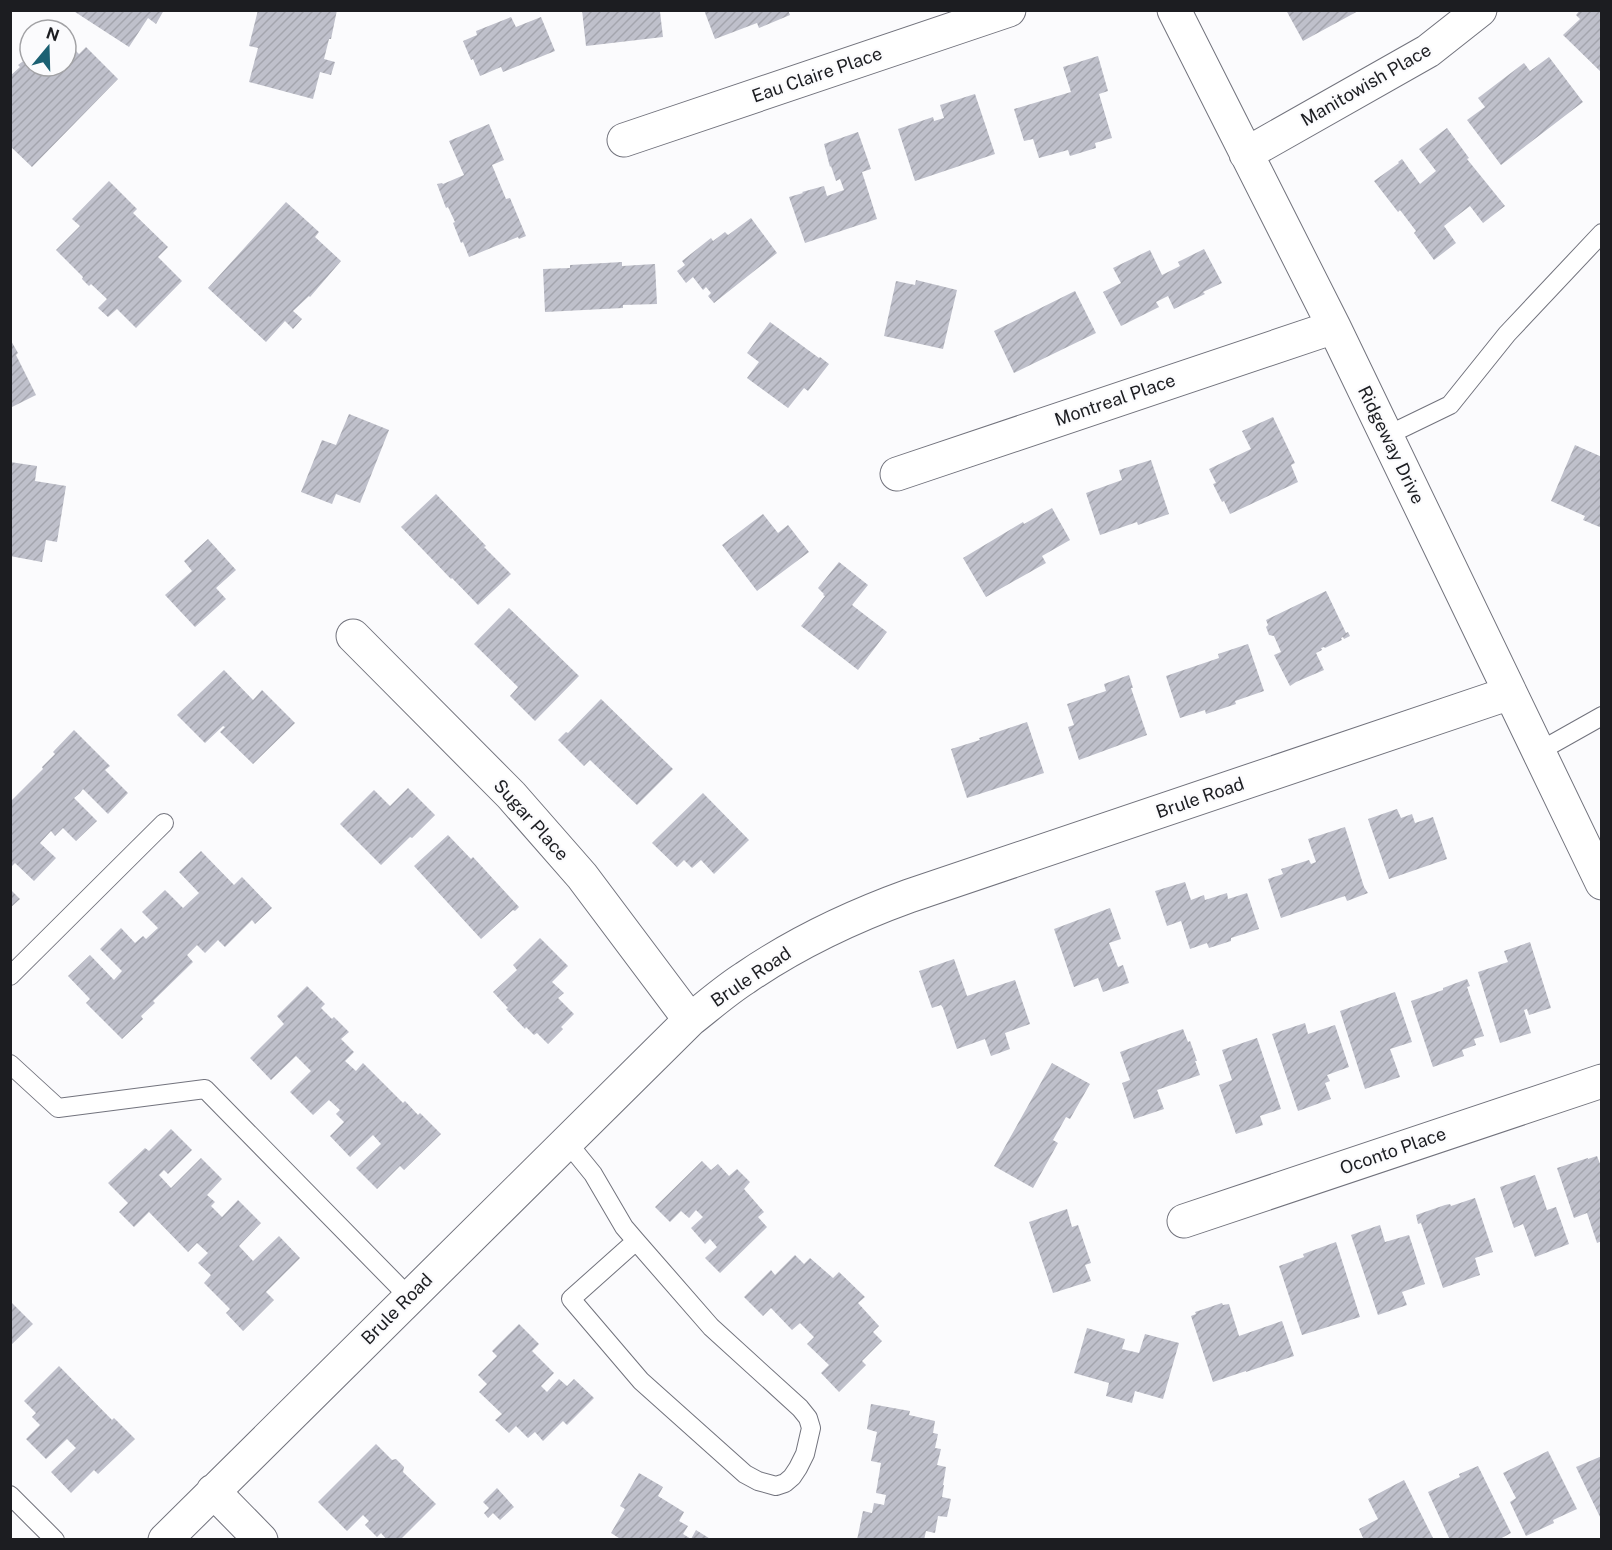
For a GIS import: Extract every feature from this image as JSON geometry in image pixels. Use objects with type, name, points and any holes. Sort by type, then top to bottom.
[{"type":"street","name":"Eau Claire Place","points":[[624,140],[1009,10]]},
{"type":"street","name":"Ridgeway Drive","points":[[1174,10],[1334,327],[1602,883]]},
{"type":"street","name":"Manitowish Place","points":[[1246,154],[1428,51],[1480,10]]},
{"type":"street","name":"Montreal Place","points":[[897,474],[1334,327]]},
{"type":"street","name":"Sugar Place","points":[[353,636],[511,795],[582,876],[690,1020]]},
{"type":"street","name":"Brule Road","points":[[165,1539],[690,1020],[754,972],[803,942],[866,912],[909,896],[1510,693]]},
{"type":"street","name":"Oconto Place","points":[[1184,1221],[1602,1081]]},
{"type":"street","points":[[213,1491],[261,1539]]},
{"type":"lane","points":[[1386,436],[1450,405],[1507,334],[1602,233]]},
{"type":"lane","points":[[1538,752],[1602,716]]},
{"type":"lane","points":[[10,976],[164,823]]},
{"type":"lane","points":[[10,1064],[58,1108],[205,1089],[409,1297]]},
{"type":"lane","points":[[567,1142],[593,1174],[624,1227],[636,1242],[711,1327],[800,1408],[808,1418],[811,1428],[805,1454],[792,1477],[785,1483],[776,1486],[768,1485],[745,1474],[641,1381],[571,1299],[636,1242]]},
{"type":"lane","points":[[10,1495],[55,1539]]},
{"type":"building","points":[[72,10],[164,10],[156,24],[148,18],[129,47]]},
{"type":"building","points":[[258,10],[337,10],[324,59],[335,62],[331,75],[320,72],[313,99],[249,82],[258,48],[249,46]]},
{"type":"building","points":[[582,10],[660,12],[663,37],[586,46]]},
{"type":"building","points":[[704,10],[788,10],[790,15],[759,28],[757,23],[715,39]]},
{"type":"building","points":[[1286,10],[1360,10],[1303,41]]},
{"type":"building","points":[[1580,10],[1602,10],[1602,73],[1563,35],[1580,19],[1576,15]]},
{"type":"building","points":[[511,17],[516,27],[541,17],[555,51],[503,72],[501,67],[480,76],[463,41],[477,35],[476,31]]},
{"type":"building","points":[[86,47],[118,79],[32,167],[10,146],[10,76],[18,69],[18,78],[78,78],[78,53]]},
{"type":"building","points":[[1098,56],[1108,91],[1099,94],[1112,138],[1095,143],[1096,148],[1070,156],[1068,150],[1039,158],[1033,139],[1024,141],[1014,109],[1071,92],[1063,67]]},
{"type":"building","points":[[1549,57],[1583,102],[1501,165],[1467,120],[1485,107],[1478,98],[1524,63],[1530,71]]},
{"type":"building","points":[[975,94],[995,154],[915,181],[898,129],[933,117],[934,121],[944,118],[940,105]]},
{"type":"building","points":[[489,124],[504,160],[492,165],[506,199],[510,198],[526,236],[519,239],[518,237],[469,257],[437,184],[443,184],[464,175],[449,141]]},
{"type":"building","points":[[1447,128],[1469,158],[1467,159],[1505,206],[1483,223],[1470,206],[1444,226],[1456,243],[1434,260],[1414,233],[1416,231],[1374,181],[1402,159],[1420,184],[1436,171],[1419,149]]},
{"type":"building","points":[[858,132],[871,169],[862,172],[877,219],[805,243],[789,197],[824,186],[827,196],[844,190],[840,179],[836,181],[824,144]]},
{"type":"building","points":[[109,181],[137,209],[133,213],[168,247],[158,257],[182,281],[136,328],[117,309],[108,317],[98,308],[107,299],[91,284],[89,286],[56,250],[80,226],[72,219]]},
{"type":"building","points":[[286,202],[319,232],[315,237],[341,261],[310,297],[293,311],[302,319],[293,329],[285,321],[266,342],[208,288]]},
{"type":"building","points":[[751,218],[777,253],[714,303],[708,296],[711,293],[706,287],[703,290],[693,277],[686,283],[677,271],[685,265],[682,261],[711,238],[713,241],[725,232],[728,235]]},
{"type":"building","points":[[1204,249],[1222,283],[1174,309],[1168,296],[1156,302],[1159,307],[1121,326],[1103,292],[1121,283],[1113,268],[1150,250],[1162,275],[1180,266],[1178,262]]},
{"type":"building","points":[[622,262],[622,266],[655,264],[657,304],[545,312],[543,269]]},
{"type":"building","points":[[916,280],[957,290],[943,349],[884,336],[896,281],[915,285]]},
{"type":"building","points":[[1075,291],[1096,333],[1014,373],[994,331]]},
{"type":"building","points":[[770,322],[829,364],[808,391],[804,388],[788,408],[747,378],[759,362],[747,353]]},
{"type":"building","points":[[10,339],[36,395],[10,408]]},
{"type":"building","points":[[349,414],[389,430],[360,503],[336,494],[332,504],[301,492],[322,440],[336,445]]},
{"type":"building","points":[[1273,417],[1295,463],[1291,465],[1298,482],[1230,514],[1213,484],[1216,483],[1209,469],[1251,449],[1242,431]]},
{"type":"building","points":[[1575,445],[1602,457],[1602,528],[1583,520],[1585,516],[1551,501]]},
{"type":"building","points":[[1151,460],[1169,514],[1100,535],[1086,493],[1122,480],[1119,470]]},
{"type":"building","points":[[10,462],[37,466],[35,481],[66,486],[57,542],[46,540],[42,562],[10,556]]},
{"type":"building","points":[[436,494],[511,574],[478,605],[401,527]]},
{"type":"building","points":[[1052,508],[1070,540],[1042,556],[1046,563],[986,597],[963,558],[1023,522],[1024,524]]},
{"type":"building","points":[[763,514],[778,533],[788,525],[809,552],[757,591],[722,545]]},
{"type":"building","points":[[208,539],[236,570],[216,588],[226,599],[195,627],[165,595],[192,571],[184,561]]},
{"type":"building","points":[[839,562],[868,585],[852,605],[887,632],[858,670],[801,626],[825,596],[818,588]]},
{"type":"building","points":[[1326,591],[1346,633],[1348,632],[1350,636],[1321,648],[1322,650],[1316,653],[1324,670],[1290,686],[1274,655],[1281,652],[1274,636],[1269,635],[1266,620]]},
{"type":"building","points":[[509,608],[579,676],[535,721],[510,696],[518,687],[474,644]]},
{"type":"building","points":[[1248,644],[1264,691],[1206,714],[1205,710],[1180,718],[1166,676],[1219,658],[1218,654]]},
{"type":"building","points":[[224,670],[253,700],[262,690],[295,723],[253,764],[220,732],[225,727],[223,726],[205,743],[177,715]]},
{"type":"building","points":[[1129,675],[1133,688],[1131,688],[1147,735],[1079,760],[1068,727],[1074,725],[1067,704],[1106,691],[1104,684]]},
{"type":"building","points":[[601,699],[673,769],[637,805],[590,760],[584,766],[558,740],[566,732],[568,733]]},
{"type":"building","points":[[1027,722],[1044,773],[967,798],[951,749]]},
{"type":"building","points":[[74,730],[110,766],[105,770],[128,793],[108,814],[83,789],[74,798],[97,821],[76,841],[63,828],[55,836],[51,831],[40,843],[56,858],[34,881],[15,863],[10,868],[10,802],[43,769],[42,767],[55,754],[53,752]]},
{"type":"building","points":[[408,788],[435,815],[381,865],[340,824],[374,790],[390,806]]},
{"type":"building","points":[[703,793],[749,840],[714,874],[701,860],[692,868],[684,860],[677,867],[652,843]]},
{"type":"building","points":[[1397,809],[1401,818],[1412,814],[1415,823],[1433,817],[1447,859],[1389,879],[1368,819]]},
{"type":"building","points":[[1345,827],[1364,887],[1368,893],[1347,901],[1345,896],[1281,918],[1268,879],[1283,874],[1281,869],[1309,860],[1311,864],[1316,862],[1308,839]]},
{"type":"building","points":[[448,835],[471,859],[473,857],[519,907],[481,939],[414,866]]},
{"type":"building","points":[[201,851],[234,885],[242,877],[272,908],[255,924],[252,920],[225,947],[218,940],[205,953],[197,945],[187,955],[193,962],[153,1001],[155,1003],[141,1016],[143,1019],[122,1039],[86,1003],[90,999],[68,976],[90,955],[114,980],[122,971],[100,949],[121,928],[135,943],[143,936],[146,939],[158,928],[142,912],[165,890],[183,908],[199,893],[179,872]]},
{"type":"building","points":[[1185,882],[1191,900],[1204,895],[1205,900],[1227,893],[1228,899],[1247,893],[1259,929],[1209,948],[1207,943],[1190,949],[1181,921],[1167,926],[1155,891]]},
{"type":"building","points":[[10,889],[20,899],[10,908]]},
{"type":"building","points":[[1110,908],[1121,939],[1109,943],[1118,967],[1123,965],[1129,983],[1103,992],[1098,978],[1074,987],[1054,929]]},
{"type":"building","points":[[540,938],[568,966],[552,982],[564,993],[558,998],[574,1014],[548,1044],[537,1033],[534,1035],[526,1027],[525,1029],[493,992],[517,970],[513,965]]},
{"type":"building","points":[[1530,942],[1551,1008],[1529,1015],[1527,1009],[1524,1010],[1531,1033],[1500,1043],[1478,972],[1508,962],[1504,951]]},
{"type":"building","points":[[954,959],[967,996],[1015,980],[1030,1024],[1005,1033],[1010,1049],[991,1056],[985,1039],[957,1049],[943,1008],[941,1005],[932,1008],[919,971]]},
{"type":"building","points":[[1467,979],[1470,986],[1467,987],[1484,1036],[1474,1039],[1476,1045],[1462,1050],[1464,1056],[1433,1067],[1411,1001]]},
{"type":"building","points":[[307,986],[325,1004],[321,1008],[349,1032],[341,1039],[354,1052],[345,1061],[356,1071],[363,1063],[403,1103],[405,1101],[418,1115],[420,1113],[441,1134],[404,1170],[400,1166],[377,1189],[356,1168],[381,1144],[373,1135],[350,1157],[330,1136],[344,1122],[336,1114],[340,1110],[329,1100],[313,1115],[290,1092],[311,1071],[296,1056],[271,1080],[250,1058],[284,1024],[277,1016]]},
{"type":"building","points":[[1395,992],[1412,1042],[1390,1049],[1400,1077],[1365,1089],[1340,1011]]},
{"type":"building","points":[[1305,1023],[1308,1034],[1335,1025],[1349,1067],[1327,1075],[1330,1081],[1325,1083],[1331,1099],[1298,1111],[1272,1034]]},
{"type":"building","points":[[1183,1029],[1188,1042],[1190,1041],[1200,1075],[1157,1090],[1164,1109],[1134,1119],[1122,1083],[1130,1080],[1120,1052]]},
{"type":"building","points":[[1257,1038],[1281,1109],[1260,1116],[1263,1125],[1236,1134],[1219,1085],[1232,1080],[1222,1050]]},
{"type":"building","points":[[1052,1063],[1090,1084],[1070,1119],[1066,1117],[1053,1140],[1058,1143],[1033,1188],[994,1166]]},
{"type":"building","points":[[171,1129],[192,1150],[168,1174],[164,1170],[159,1175],[171,1188],[201,1158],[222,1179],[207,1195],[215,1202],[211,1206],[222,1217],[238,1200],[261,1223],[239,1246],[253,1261],[279,1236],[300,1258],[266,1292],[274,1300],[243,1331],[226,1313],[230,1309],[204,1283],[211,1275],[198,1263],[208,1253],[197,1243],[188,1252],[149,1212],[134,1227],[119,1212],[128,1203],[108,1183],[145,1148],[149,1151]]},
{"type":"building","points":[[1597,1156],[1602,1169],[1602,1241],[1597,1243],[1587,1213],[1574,1218],[1557,1168]]},
{"type":"building","points":[[702,1161],[711,1170],[718,1164],[729,1176],[737,1169],[750,1182],[744,1189],[764,1212],[758,1217],[767,1227],[720,1273],[705,1258],[717,1247],[710,1239],[705,1244],[691,1228],[703,1217],[696,1210],[689,1218],[681,1211],[670,1222],[655,1207]]},
{"type":"building","points":[[1535,1175],[1547,1210],[1556,1207],[1569,1244],[1535,1257],[1523,1224],[1514,1228],[1500,1187]]},
{"type":"building","points":[[1475,1198],[1493,1252],[1475,1258],[1480,1275],[1443,1288],[1421,1223],[1418,1224],[1416,1215]]},
{"type":"building","points":[[1067,1209],[1072,1227],[1078,1225],[1091,1263],[1085,1265],[1091,1281],[1053,1293],[1029,1222]]},
{"type":"building","points":[[1380,1225],[1385,1242],[1409,1235],[1425,1284],[1402,1292],[1407,1305],[1378,1315],[1351,1235]]},
{"type":"building","points":[[1336,1242],[1360,1317],[1302,1335],[1279,1266]]},
{"type":"building","points":[[795,1255],[804,1264],[810,1258],[833,1278],[839,1272],[865,1297],[858,1303],[879,1326],[873,1332],[882,1341],[862,1361],[866,1365],[839,1392],[821,1373],[829,1365],[807,1344],[814,1337],[800,1323],[792,1330],[771,1308],[763,1316],[744,1297],[771,1270],[775,1275]]},
{"type":"building","points":[[10,1301],[33,1324],[10,1346]]},
{"type":"building","points":[[1222,1303],[1223,1305],[1229,1304],[1239,1336],[1282,1321],[1294,1356],[1213,1382],[1191,1316],[1196,1314],[1195,1312]]},
{"type":"building","points":[[519,1324],[539,1344],[532,1351],[554,1373],[541,1386],[547,1392],[559,1379],[567,1386],[574,1379],[594,1398],[567,1425],[563,1421],[543,1441],[535,1432],[528,1438],[516,1426],[509,1433],[495,1420],[502,1414],[479,1392],[487,1384],[478,1375],[497,1356],[492,1351]]},
{"type":"building","points":[[1087,1328],[1125,1339],[1122,1349],[1139,1353],[1145,1334],[1179,1343],[1163,1399],[1135,1391],[1132,1403],[1106,1396],[1109,1383],[1074,1373]]},
{"type":"building","points":[[59,1366],[112,1420],[114,1418],[135,1439],[98,1474],[94,1470],[71,1493],[51,1472],[76,1448],[67,1439],[46,1459],[26,1439],[40,1425],[32,1417],[36,1413],[24,1401]]},
{"type":"building","points":[[871,1404],[910,1411],[909,1415],[935,1421],[933,1433],[938,1434],[935,1448],[941,1449],[937,1465],[946,1467],[942,1497],[951,1499],[947,1517],[938,1516],[935,1533],[926,1531],[924,1540],[857,1540],[863,1511],[872,1513],[874,1503],[884,1505],[886,1495],[876,1493],[881,1463],[871,1461],[877,1432],[867,1429]]},
{"type":"building","points":[[376,1444],[392,1460],[396,1459],[404,1467],[403,1472],[436,1504],[400,1540],[387,1540],[381,1533],[377,1537],[365,1525],[369,1521],[363,1515],[347,1531],[318,1502]]},
{"type":"building","points":[[1548,1451],[1577,1509],[1526,1536],[1510,1502],[1516,1498],[1503,1473]]},
{"type":"building","points":[[1602,1456],[1602,1516],[1600,1517],[1576,1467]]},
{"type":"building","points":[[1478,1466],[1511,1533],[1498,1540],[1450,1540],[1428,1492]]},
{"type":"building","points":[[639,1473],[663,1487],[658,1496],[684,1512],[679,1521],[688,1526],[683,1534],[691,1539],[696,1530],[712,1540],[622,1540],[611,1533],[625,1509],[620,1506]]},
{"type":"building","points":[[1404,1480],[1434,1540],[1364,1540],[1359,1529],[1378,1519],[1368,1499]]},
{"type":"building","points":[[497,1488],[514,1507],[500,1520],[493,1513],[488,1518],[484,1513],[489,1508],[483,1502]]}]
